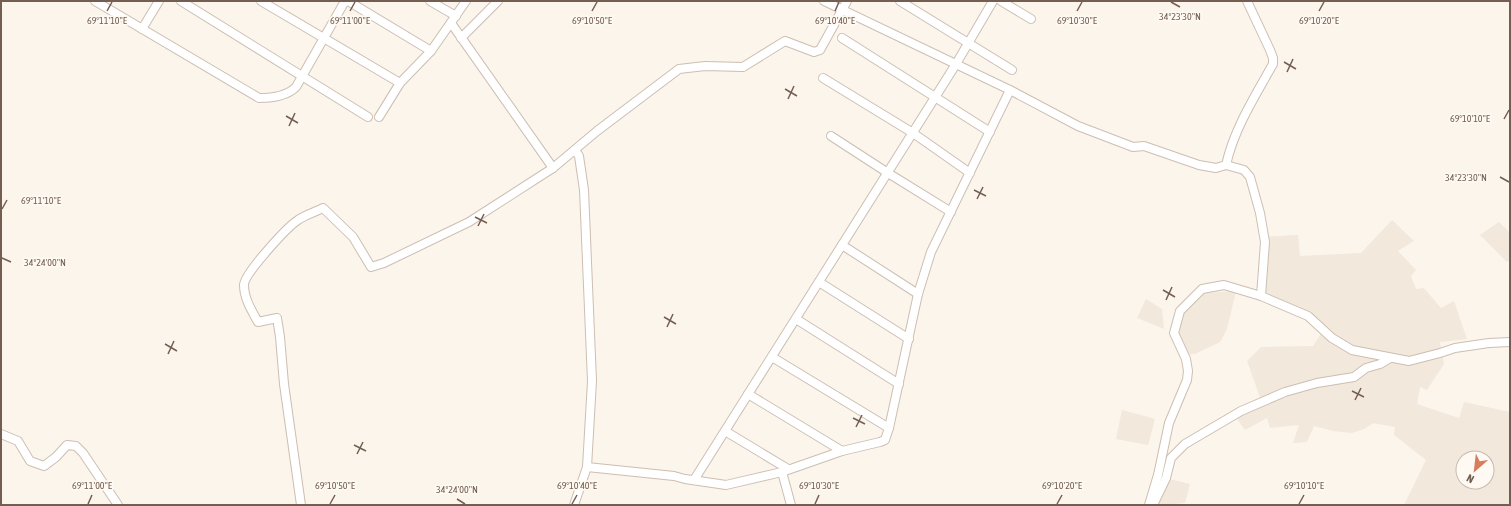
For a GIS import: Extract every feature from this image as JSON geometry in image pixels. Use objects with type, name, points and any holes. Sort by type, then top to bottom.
[{"type":"street","points":[[95,1],[259,98],[275,97],[292,91],[303,76],[346,1],[431,51]]},
{"type":"street","points":[[142,29],[159,1]]},
{"type":"street","points":[[181,1],[368,117]]},
{"type":"street","points":[[261,1],[400,83]]},
{"type":"street","points":[[430,1],[454,20],[461,38],[553,168]]},
{"type":"street","points":[[379,117],[400,83],[431,51],[466,1]]},
{"type":"street","points":[[461,38],[498,1]]},
{"type":"street","points":[[824,1],[1010,90],[1078,126],[1133,148],[1144,146],[1199,165],[1216,168],[1226,165],[1244,170],[1250,177],[1265,231],[1261,296]]},
{"type":"street","points":[[301,505],[284,384],[277,318],[258,322],[245,298],[244,284],[249,272],[258,260],[298,220],[323,208],[353,237],[371,267],[384,263],[469,222],[553,168],[596,131],[679,69],[705,66],[743,66],[785,41],[814,52],[820,50],[847,1]]},
{"type":"street","points":[[900,1],[969,42],[1012,70]]},
{"type":"street","points":[[694,480],[935,98],[993,1]]},
{"type":"street","points":[[1001,1],[1031,19]]},
{"type":"street","points":[[1226,165],[1228,153],[1250,105],[1272,64],[1273,58],[1247,1]]},
{"type":"street","points":[[842,38],[990,132]]},
{"type":"street","points":[[822,78],[913,133],[970,174]]},
{"type":"street","points":[[587,467],[674,476],[726,485],[785,470],[842,451],[885,440],[899,384],[918,294],[931,252],[1010,90]]},
{"type":"street","points":[[831,136],[951,212]]},
{"type":"street","points":[[574,505],[587,467],[592,380],[584,190],[579,156],[575,150]]},
{"type":"street","points":[[842,245],[918,294]]},
{"type":"street","points":[[819,282],[908,340]]},
{"type":"street","points":[[1149,505],[1158,475],[1169,423],[1187,380],[1188,371],[1186,359],[1174,334],[1180,311],[1202,289],[1224,286],[1261,296],[1308,316],[1332,338],[1352,350],[1390,358],[1409,361],[1455,348],[1489,342],[1510,342]]},
{"type":"street","points":[[796,319],[899,384]]},
{"type":"street","points":[[772,357],[889,428]]},
{"type":"street","points":[[1153,505],[1166,478],[1171,458],[1185,444],[1241,411],[1284,392],[1317,383],[1354,378],[1366,368],[1380,364],[1390,358]]},
{"type":"street","points":[[748,394],[842,451]]},
{"type":"street","points":[[725,431],[785,470],[791,505]]},
{"type":"street","points":[[1,434],[18,441],[30,461],[44,466],[56,457],[67,444],[76,446],[83,453],[118,505]]},
{"type":"shaded area","points":[[1392,220],[1414,241],[1398,251],[1416,270],[1411,276],[1416,289],[1424,288],[1441,308],[1454,301],[1467,339],[1440,342],[1444,364],[1427,390],[1420,387],[1417,404],[1459,418],[1464,402],[1510,412],[1510,505],[1404,505],[1426,460],[1394,435],[1395,427],[1373,423],[1364,429],[1352,433],[1333,431],[1314,426],[1307,442],[1293,443],[1299,425],[1270,428],[1267,418],[1245,430],[1235,416],[1261,400],[1247,361],[1261,347],[1313,346],[1324,329],[1299,307],[1258,300],[1263,237],[1298,235],[1300,256],[1361,253]]},
{"type":"shaded area","points":[[1499,222],[1510,233],[1510,260],[1507,262],[1480,235]]},
{"type":"shaded area","points":[[1236,291],[1227,329],[1220,342],[1195,354],[1182,355],[1176,338],[1182,314],[1203,293]]},
{"type":"shaded area","points":[[1146,299],[1162,309],[1164,329],[1137,318]]},
{"type":"shaded area","points":[[1122,410],[1155,419],[1148,445],[1116,439]]},
{"type":"shaded area","points":[[1165,478],[1190,484],[1185,503],[1158,505]]}]
